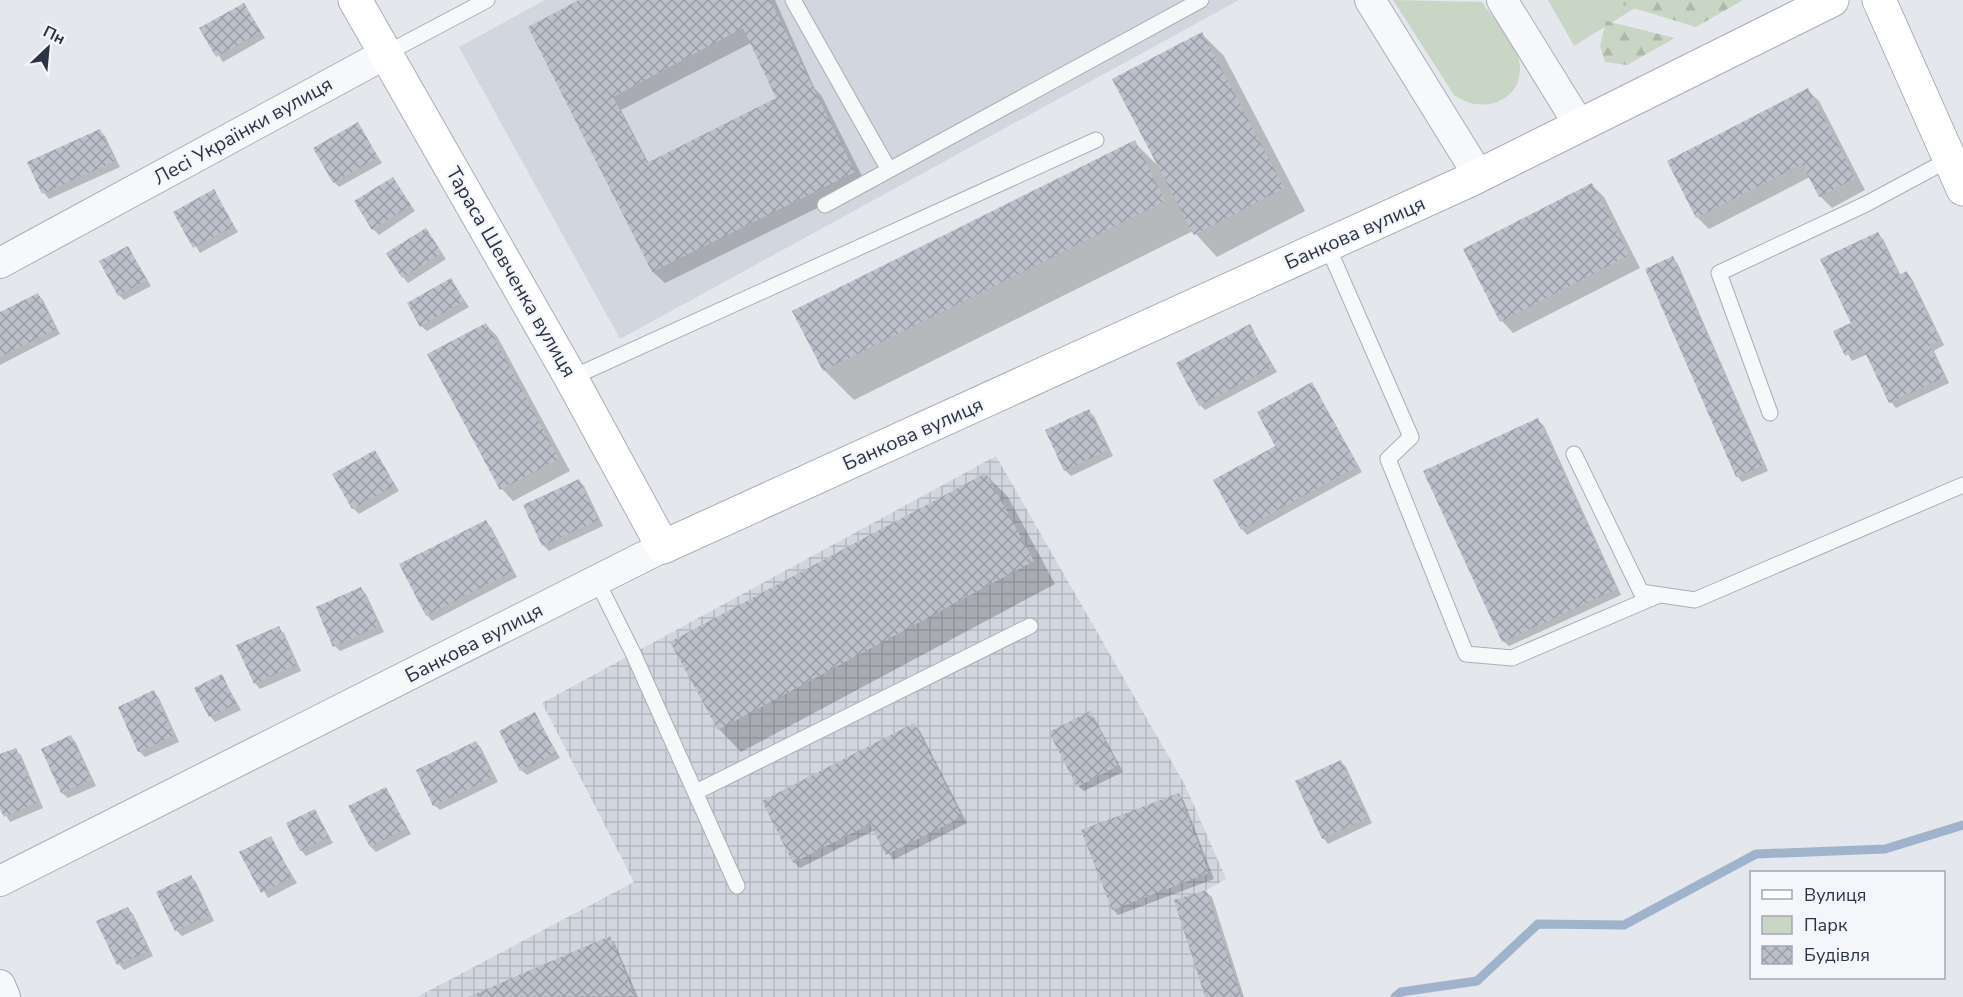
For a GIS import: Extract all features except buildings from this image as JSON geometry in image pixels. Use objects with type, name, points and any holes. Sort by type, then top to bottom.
[{"type":"street","name":"Тараса Шевченка вулиця","points":[[355,0],[571,378],[663,547]]},
{"type":"street","points":[[1370,0],[1479,176]]},
{"type":"street","points":[[1502,0],[1580,126]]},
{"type":"street","name":"Банкова вулиця","points":[[0,881],[663,547],[1479,176],[1832,0]]},
{"type":"street","points":[[1879,0],[1963,189]]},
{"type":"street","name":"Лесі Українки вулиця","points":[[0,264],[387,53]]},
{"type":"street","points":[[0,985],[5,997]]},
{"type":"lane","name":"Лесі Українки вулиця","points":[[387,53],[487,0]]},
{"type":"lane","points":[[793,0],[889,170]]},
{"type":"lane","points":[[825,205],[1201,0]]},
{"type":"lane","points":[[571,378],[1096,140]]},
{"type":"lane","points":[[1770,413],[1719,273],[1875,200],[1950,159]]},
{"type":"lane","points":[[1327,245],[1411,437],[1388,459],[1466,654],[1512,658],[1659,595]]},
{"type":"lane","points":[[1574,454],[1641,592],[1695,600],[1963,485]]},
{"type":"lane","points":[[597,581],[633,653],[737,886]]},
{"type":"lane","points":[[696,792],[1030,626]]},
{"type":"shaded area","points":[[545,0],[1239,0],[620,339],[459,47]]},
{"type":"shaded area","points":[[996,456],[1185,785],[1226,879],[1206,890],[1242,997],[417,997],[634,882],[542,703]]},
{"type":"green space","points":[[1393,0],[1482,2],[1507,35],[1518,56],[1520,70],[1517,83],[1511,92],[1502,100],[1491,104],[1466,102],[1454,95]]},
{"type":"green space","points":[[1548,0],[1704,0],[1674,17],[1635,8],[1574,46]]},
{"type":"green space","points":[[1624,0],[1743,0],[1696,27],[1617,3]]},
{"type":"green space","points":[[1606,21],[1675,38],[1627,65],[1605,62],[1600,46]]},
{"type":"waterway","points":[[1395,997],[1401,992],[1477,981],[1538,924],[1624,925],[1756,854],[1885,849],[1963,825]]}]
